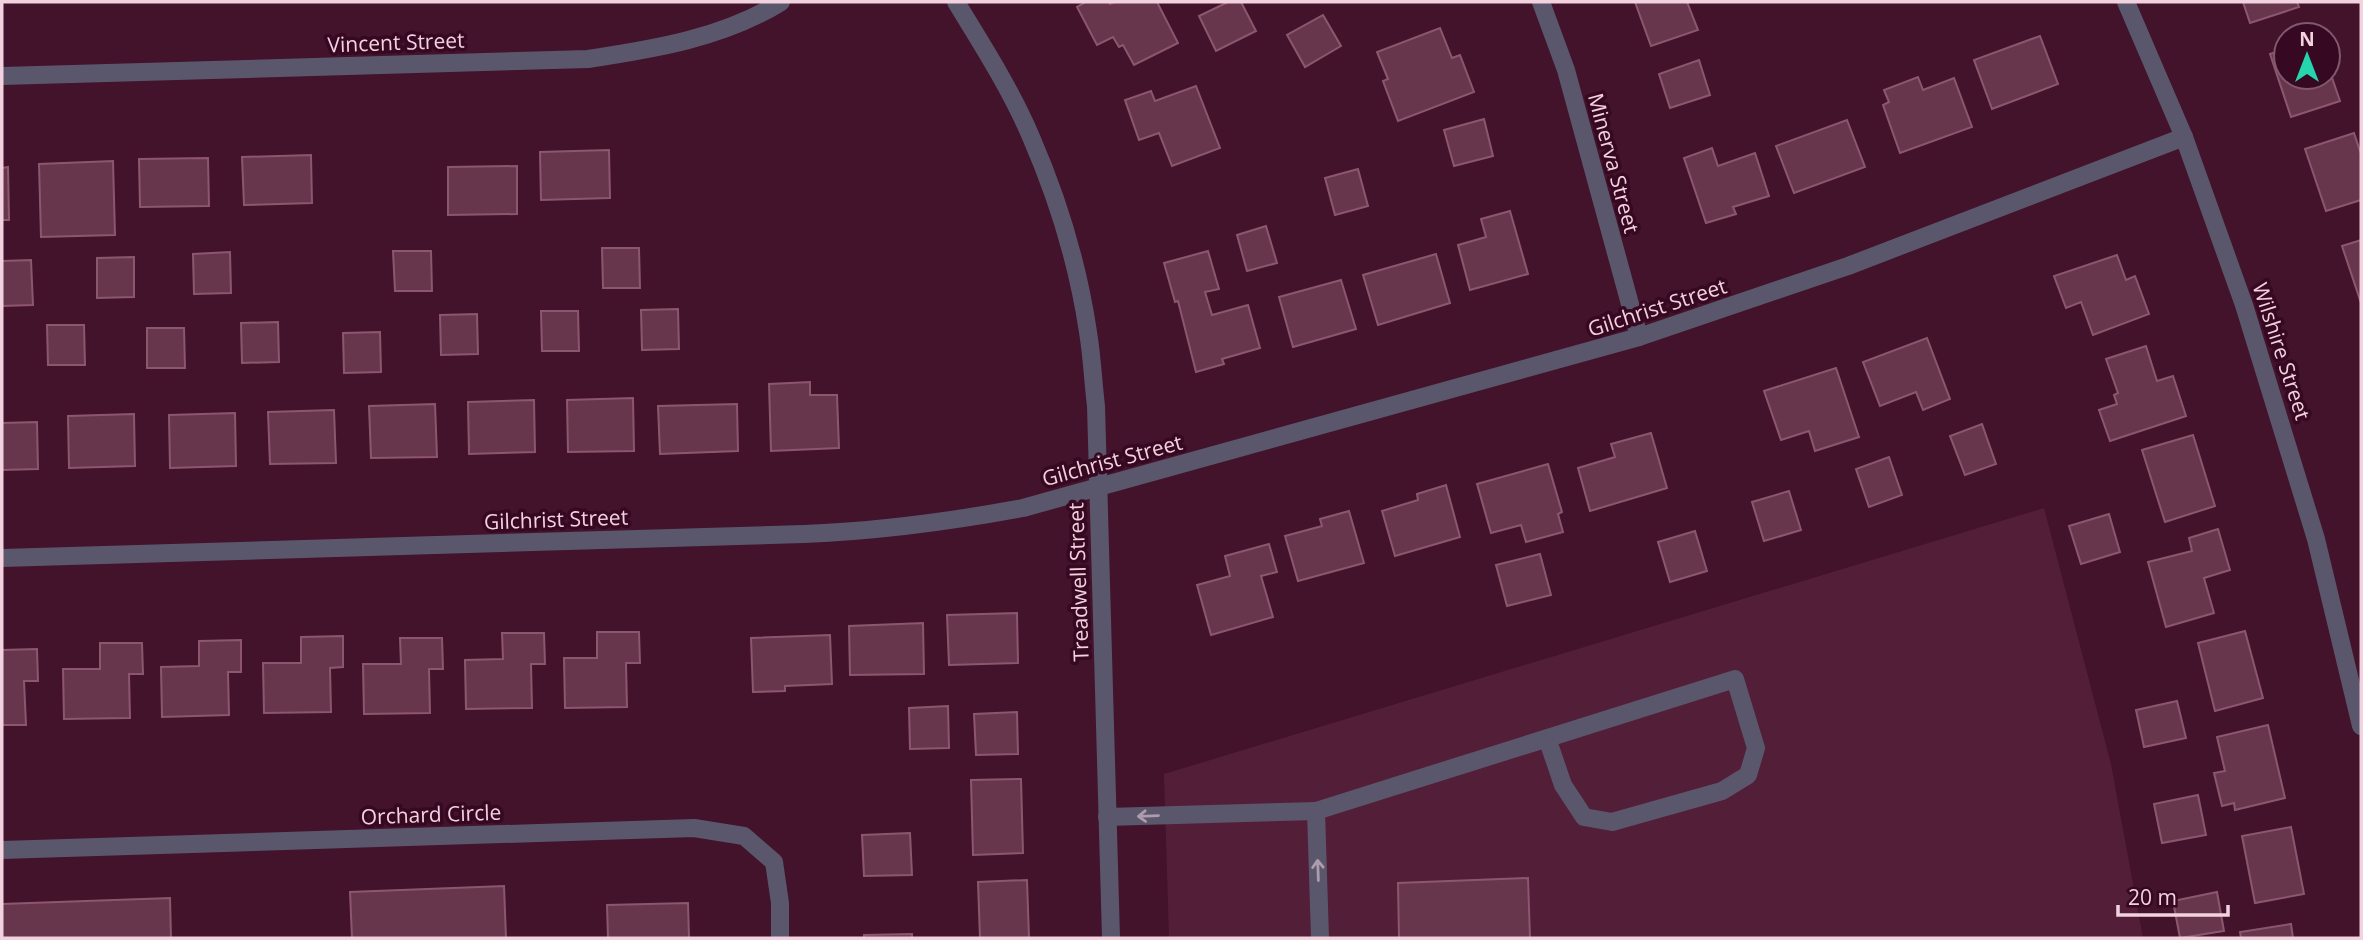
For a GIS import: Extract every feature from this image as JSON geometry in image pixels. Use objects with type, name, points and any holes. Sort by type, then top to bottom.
[{"type":"street","name":"Vincent Street","points":[[2,76],[588,59],[664,47],[706,36],[781,2]]},
{"type":"street","name":"Treadwell Street","points":[[956,2],[1007,86],[1031,136],[1058,206],[1088,332],[1096,406],[1111,938]]},
{"type":"street","name":"Minerva Street","points":[[1541,2],[1566,70],[1639,337]]},
{"type":"street","name":"Wilshire Street","points":[[2126,2],[2184,137],[2244,305],[2316,539],[2361,726]]},
{"type":"street","name":"Gilchrist Street","points":[[2,558],[878,531],[946,523],[1023,508],[1098,488],[1639,337],[1848,266],[2184,137]]},
{"type":"street","points":[[1107,817],[1316,811],[1735,679],[1756,748],[1748,775],[1722,791],[1612,822],[1584,817],[1563,785],[1548,738]]},
{"type":"street","points":[[1316,811],[1320,938]]},
{"type":"street","name":"Orchard Circle","points":[[2,850],[694,828],[744,836],[774,863],[780,903],[780,938]]},
{"type":"shaded area","points":[[2044,508],[2111,764],[2143,938],[1169,938],[1164,774]]},
{"type":"building","points":[[1086,2],[1157,2],[1178,43],[1134,65],[1123,45],[1119,47],[1113,37],[1097,45],[1077,7]]},
{"type":"building","points":[[1228,2],[1241,2],[1256,31],[1216,51],[1199,16]]},
{"type":"building","points":[[1635,2],[1687,2],[1698,30],[1651,46]]},
{"type":"building","points":[[2243,2],[2297,2],[2299,7],[2250,23]]},
{"type":"building","points":[[1323,15],[1341,46],[1305,67],[1287,35]]},
{"type":"building","points":[[1440,28],[1452,58],[1460,55],[1474,92],[1398,121],[1383,81],[1388,79],[1377,52]]},
{"type":"building","points":[[2040,36],[2058,84],[1992,109],[1974,60]]},
{"type":"building","points":[[1699,60],[1710,95],[1670,108],[1659,74]]},
{"type":"building","points":[[1918,77],[1923,90],[1954,78],[1972,127],[1900,153],[1883,105],[1889,102],[1884,90]]},
{"type":"building","points":[[1196,86],[1220,148],[1172,166],[1159,133],[1139,140],[1125,100],[1151,91],[1155,101]]},
{"type":"building","points":[[2282,91],[2337,91],[2340,101],[2291,117]]},
{"type":"building","points":[[1484,119],[1493,156],[1454,166],[1444,130]]},
{"type":"building","points":[[1847,120],[1865,167],[1794,193],[1776,146]]},
{"type":"building","points":[[2354,133],[2361,154],[2361,200],[2326,211],[2305,149]]},
{"type":"building","points":[[1712,148],[1718,166],[1755,153],[1769,196],[1733,207],[1736,214],[1706,223],[1684,158]]},
{"type":"building","points":[[609,150],[610,198],[541,200],[540,152]]},
{"type":"building","points":[[311,155],[312,203],[244,205],[242,157]]},
{"type":"building","points":[[208,158],[209,206],[140,207],[139,159]]},
{"type":"building","points":[[113,161],[115,235],[41,237],[39,164]]},
{"type":"building","points":[[517,166],[517,214],[448,215],[448,167]]},
{"type":"building","points":[[8,167],[9,220],[2,220],[2,168]]},
{"type":"building","points":[[1358,169],[1368,206],[1335,215],[1325,178]]},
{"type":"building","points":[[1510,211],[1528,274],[1470,290],[1458,245],[1486,237],[1481,219]]},
{"type":"building","points":[[1266,226],[1277,263],[1247,271],[1237,235]]},
{"type":"building","points":[[2361,240],[2361,303],[2342,246]]},
{"type":"building","points":[[602,248],[639,248],[640,288],[603,288]]},
{"type":"building","points":[[393,251],[431,251],[432,291],[395,291]]},
{"type":"building","points":[[1208,251],[1219,289],[1205,292],[1212,315],[1248,305],[1260,348],[1222,359],[1224,364],[1196,372],[1178,301],[1175,302],[1164,263]]},
{"type":"building","points":[[230,252],[231,293],[194,294],[193,254]]},
{"type":"building","points":[[1436,254],[1450,303],[1378,325],[1363,275]]},
{"type":"building","points":[[2117,255],[2126,280],[2135,276],[2149,314],[2093,335],[2081,302],[2066,308],[2054,276]]},
{"type":"building","points":[[134,257],[134,297],[97,298],[97,258]]},
{"type":"building","points":[[31,260],[33,305],[2,306],[2,261]]},
{"type":"building","points":[[1341,280],[1356,329],[1293,347],[1279,297]]},
{"type":"building","points":[[678,309],[679,349],[642,350],[641,310]]},
{"type":"building","points":[[541,311],[578,311],[579,351],[542,351]]},
{"type":"building","points":[[477,314],[478,354],[441,355],[440,315]]},
{"type":"building","points":[[278,322],[279,362],[242,363],[241,323]]},
{"type":"building","points":[[47,325],[84,325],[85,365],[48,365]]},
{"type":"building","points":[[147,328],[184,328],[185,368],[147,368]]},
{"type":"building","points":[[380,332],[381,372],[344,373],[343,333]]},
{"type":"building","points":[[1927,338],[1950,399],[1923,410],[1916,392],[1880,406],[1863,362]]},
{"type":"building","points":[[2146,346],[2157,381],[2173,376],[2186,416],[2110,441],[2099,410],[2117,404],[2114,395],[2118,393],[2106,359]]},
{"type":"building","points":[[1836,368],[1859,437],[1815,451],[1809,431],[1781,440],[1764,391]]},
{"type":"building","points":[[810,382],[810,395],[837,395],[839,448],[771,451],[769,384]]},
{"type":"building","points":[[633,398],[634,451],[568,452],[567,400]]},
{"type":"building","points":[[534,400],[535,452],[469,454],[468,402]]},
{"type":"building","points":[[435,404],[437,457],[371,458],[369,406]]},
{"type":"building","points":[[737,404],[738,451],[660,454],[658,406]]},
{"type":"building","points":[[334,410],[336,463],[270,464],[268,412]]},
{"type":"building","points":[[235,413],[236,466],[170,468],[169,415]]},
{"type":"building","points":[[134,414],[135,466],[69,468],[68,416]]},
{"type":"building","points":[[37,422],[38,469],[2,470],[2,423]]},
{"type":"building","points":[[1982,424],[1996,464],[1965,475],[1950,436]]},
{"type":"building","points":[[1651,433],[1667,488],[1590,511],[1578,468],[1615,457],[1611,444]]},
{"type":"building","points":[[2193,435],[2215,506],[2165,522],[2142,450]]},
{"type":"building","points":[[1889,457],[1902,495],[1869,507],[1856,469]]},
{"type":"building","points":[[1548,464],[1562,512],[1558,514],[1563,532],[1526,542],[1521,525],[1491,533],[1477,484]]},
{"type":"building","points":[[1446,485],[1460,537],[1395,556],[1382,511],[1418,500],[1417,494]]},
{"type":"building","points":[[1789,491],[1801,530],[1764,541],[1752,502]]},
{"type":"building","points":[[1349,511],[1364,563],[1298,581],[1285,536],[1322,526],[1320,519]]},
{"type":"building","points":[[2109,514],[2120,552],[2081,564],[2069,526]]},
{"type":"building","points":[[2218,529],[2230,570],[2204,578],[2214,613],[2166,627],[2148,562],[2192,551],[2189,538]]},
{"type":"building","points":[[1695,531],[1707,571],[1670,582],[1658,542]]},
{"type":"building","points":[[1269,544],[1277,572],[1261,576],[1273,617],[1211,635],[1197,585],[1230,576],[1225,556]]},
{"type":"building","points":[[1540,554],[1551,595],[1507,606],[1496,565]]},
{"type":"building","points":[[1017,613],[1018,663],[949,665],[947,615]]},
{"type":"building","points":[[923,623],[924,674],[850,675],[849,626]]},
{"type":"building","points":[[2245,631],[2263,698],[2215,711],[2198,643]]},
{"type":"building","points":[[597,632],[639,632],[640,663],[626,663],[627,707],[565,708],[564,658],[597,658]]},
{"type":"building","points":[[502,633],[544,633],[545,664],[531,664],[532,708],[466,709],[465,660],[503,659]]},
{"type":"building","points":[[830,635],[832,684],[785,686],[785,691],[753,692],[751,638]]},
{"type":"building","points":[[343,636],[343,667],[330,668],[331,712],[264,713],[263,663],[301,663],[301,637]]},
{"type":"building","points":[[400,638],[442,638],[443,669],[429,669],[430,713],[364,714],[363,664],[401,664]]},
{"type":"building","points":[[241,640],[241,672],[228,672],[229,715],[162,717],[161,667],[199,666],[199,641]]},
{"type":"building","points":[[100,643],[142,643],[143,674],[129,674],[130,718],[64,719],[63,669],[100,669]]},
{"type":"building","points":[[37,649],[38,681],[24,681],[26,725],[2,725],[2,650]]},
{"type":"building","points":[[2177,701],[2186,738],[2144,747],[2136,710]]},
{"type":"building","points":[[948,706],[949,748],[910,749],[909,708]]},
{"type":"building","points":[[1017,712],[1018,754],[976,755],[974,714]]},
{"type":"building","points":[[2268,725],[2285,798],[2235,810],[2234,803],[2222,806],[2214,773],[2225,771],[2217,737]]},
{"type":"building","points":[[1021,779],[1023,853],[973,855],[971,780]]},
{"type":"building","points":[[2198,795],[2206,835],[2162,843],[2154,804]]},
{"type":"building","points":[[2291,827],[2304,894],[2255,903],[2242,836]]},
{"type":"building","points":[[910,833],[912,875],[864,876],[862,835]]},
{"type":"building","points":[[1528,878],[1530,938],[1399,938],[1398,883]]},
{"type":"building","points":[[1027,880],[1029,938],[980,938],[978,882]]},
{"type":"building","points":[[504,886],[506,938],[352,938],[350,892]]},
{"type":"building","points":[[2217,892],[2224,931],[2180,938],[2173,901]]},
{"type":"building","points":[[170,898],[171,938],[2,938],[2,904]]},
{"type":"building","points":[[688,903],[689,938],[608,938],[607,905]]},
{"type":"building","points":[[2291,924],[2293,938],[2241,938],[2240,932]]},
{"type":"building","points":[[912,934],[912,938],[864,938],[864,935]]}]
